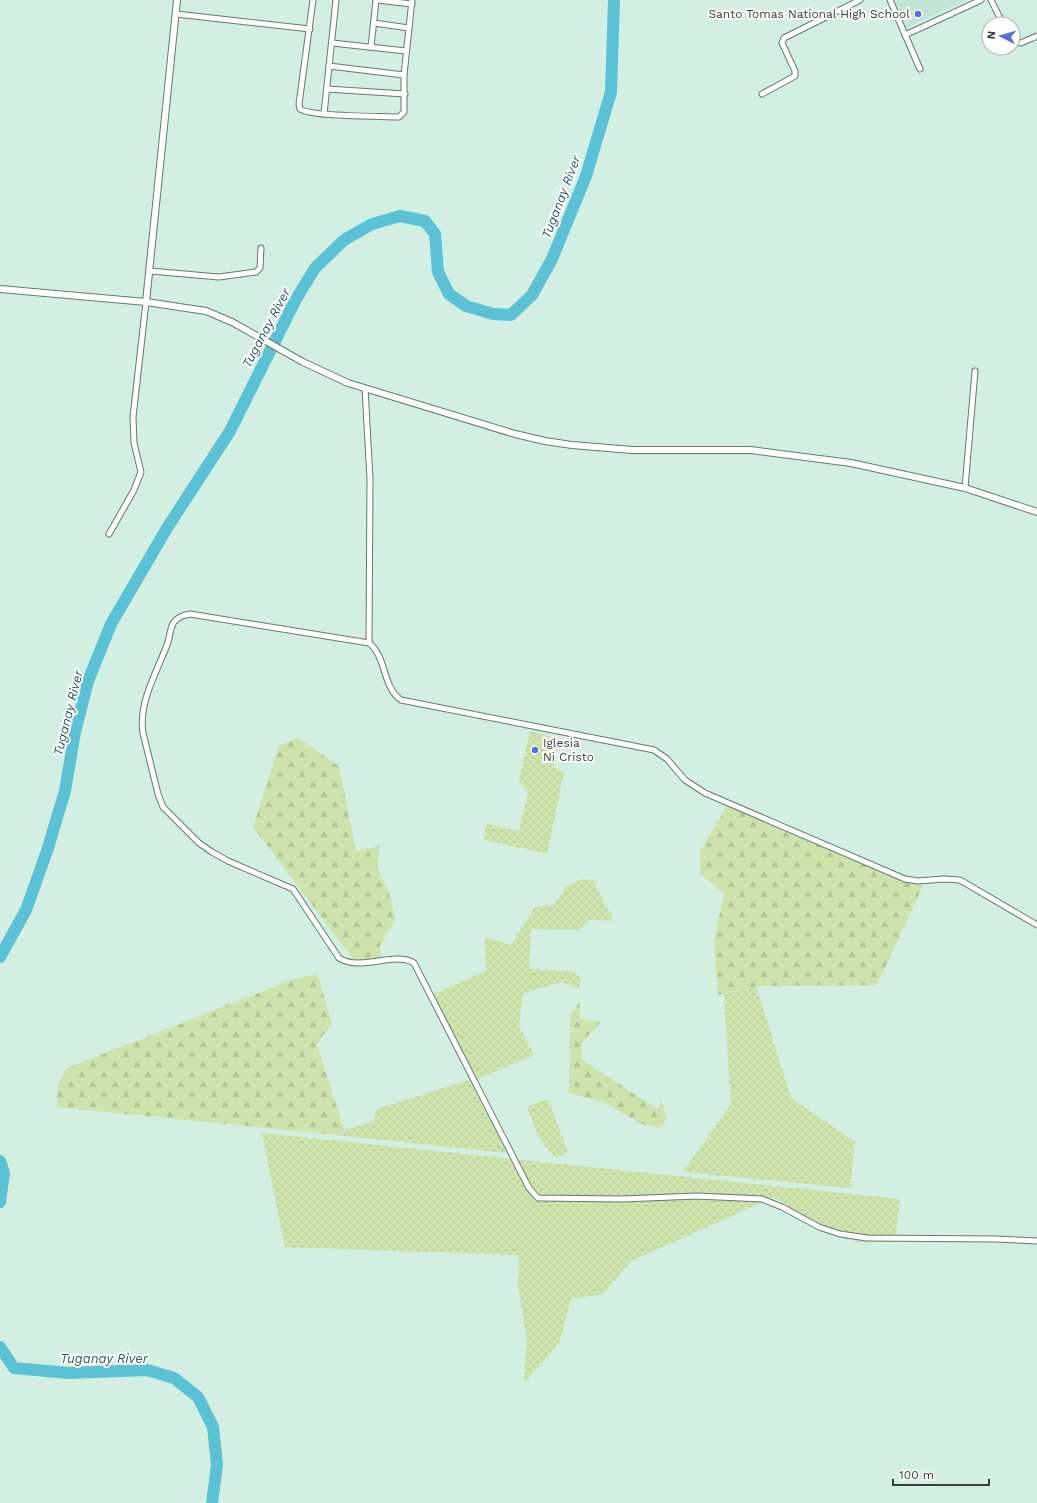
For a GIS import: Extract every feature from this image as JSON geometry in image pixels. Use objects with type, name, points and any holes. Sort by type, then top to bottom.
[{"type":"street","points":[[109,534],[134,490],[140,472],[134,444],[133,417],[150,271],[177,0]]},
{"type":"street","points":[[313,0],[300,107],[305,112],[399,117],[404,112],[404,75],[412,2],[376,0],[371,47]]},
{"type":"street","points":[[324,114],[336,0]]},
{"type":"street","points":[[762,94],[795,76],[795,71],[782,43],[784,38],[860,0]]},
{"type":"street","points":[[890,0],[920,70]]},
{"type":"street","points":[[905,35],[981,0]]},
{"type":"street","points":[[991,0],[999,16]]},
{"type":"street","points":[[176,14],[310,28]]},
{"type":"street","points":[[374,23],[409,28]]},
{"type":"street","points":[[1021,43],[1037,36]]},
{"type":"street","points":[[332,43],[406,51]]},
{"type":"street","points":[[329,66],[404,75]]},
{"type":"street","points":[[327,90],[405,94]]},
{"type":"street","points":[[150,271],[219,277],[256,272],[260,268],[261,248]]},
{"type":"street","points":[[0,289],[146,302],[206,311],[246,329],[317,369],[366,388],[515,434],[565,444],[632,450],[751,450],[850,463],[965,488],[1037,512]]},
{"type":"street","points":[[965,488],[975,371]]},
{"type":"street","points":[[366,388],[370,479],[369,643]]},
{"type":"street","points":[[1037,925],[960,880],[947,878],[918,881],[905,879],[705,793],[685,780],[667,759],[654,750],[401,700],[395,696],[376,650],[369,643],[190,614],[183,615],[175,620],[142,713],[143,733],[158,794],[164,807],[199,843],[228,861],[293,889],[339,958],[351,963],[397,960],[414,964],[532,1193],[542,1199],[622,1199],[697,1196],[762,1199],[782,1207],[819,1227],[840,1234],[867,1238],[996,1239],[1037,1241]]},
{"type":"shaded area","name":"Santo Tomas National High School","points":[[894,0],[966,0],[906,28]]},
{"type":"green space","points":[[530,731],[559,739],[553,767],[564,772],[547,854],[484,840],[486,824],[519,831],[528,792],[519,782]]},
{"type":"green space","points":[[298,738],[339,766],[356,851],[380,846],[377,867],[390,895],[395,920],[380,946],[382,957],[356,963],[253,827],[279,746]]},
{"type":"green space","points":[[727,806],[923,886],[877,985],[756,986],[718,995],[714,941],[724,894],[701,874],[700,851]]},
{"type":"green space","points":[[583,879],[593,880],[614,921],[588,920],[580,930],[531,929],[529,969],[572,971],[582,979],[578,988],[562,982],[523,993],[519,1026],[534,1055],[470,1082],[507,1153],[346,1136],[345,1130],[374,1121],[376,1109],[469,1080],[432,995],[486,971],[485,937],[511,945],[535,907],[554,905],[567,886]]},
{"type":"green space","points":[[317,974],[332,1023],[317,1044],[346,1136],[57,1107],[57,1087],[67,1068],[294,979]]},
{"type":"green space","points":[[756,986],[791,1098],[855,1142],[850,1188],[683,1172],[731,1104],[724,994]]},
{"type":"green space","points":[[580,1001],[580,1019],[601,1022],[582,1042],[582,1060],[658,1109],[661,1100],[667,1118],[661,1128],[641,1124],[606,1103],[569,1093],[570,1016]]},
{"type":"green space","points":[[548,1099],[568,1152],[556,1158],[539,1138],[527,1107]]},
{"type":"green space","points":[[262,1133],[900,1199],[895,1242],[857,1242],[828,1234],[774,1197],[631,1261],[603,1294],[571,1299],[559,1343],[524,1383],[527,1339],[518,1286],[519,1255],[285,1247]]},
{"type":"waterway","name":"Tuganay River","points":[[0,957],[26,910],[47,851],[65,791],[75,732],[88,681],[111,624],[167,528],[230,431],[295,301],[315,268],[344,240],[372,224],[400,216],[425,221],[435,234],[438,272],[449,294],[466,306],[493,314],[511,315],[532,295],[552,259],[586,176],[611,92],[614,0]]},
{"type":"waterway","name":"Tuganay River","points":[[0,1161],[4,1173],[0,1202]]},
{"type":"waterway","name":"Tuganay River","points":[[0,1347],[14,1368],[68,1373],[147,1370],[174,1378],[198,1397],[213,1427],[217,1465],[212,1503]]},
{"type":"place","name":"Santo Tomas National High School","points":[[918,14]]},
{"type":"place","name":"Iglesia Ni Cristo","points":[[535,750]]}]
